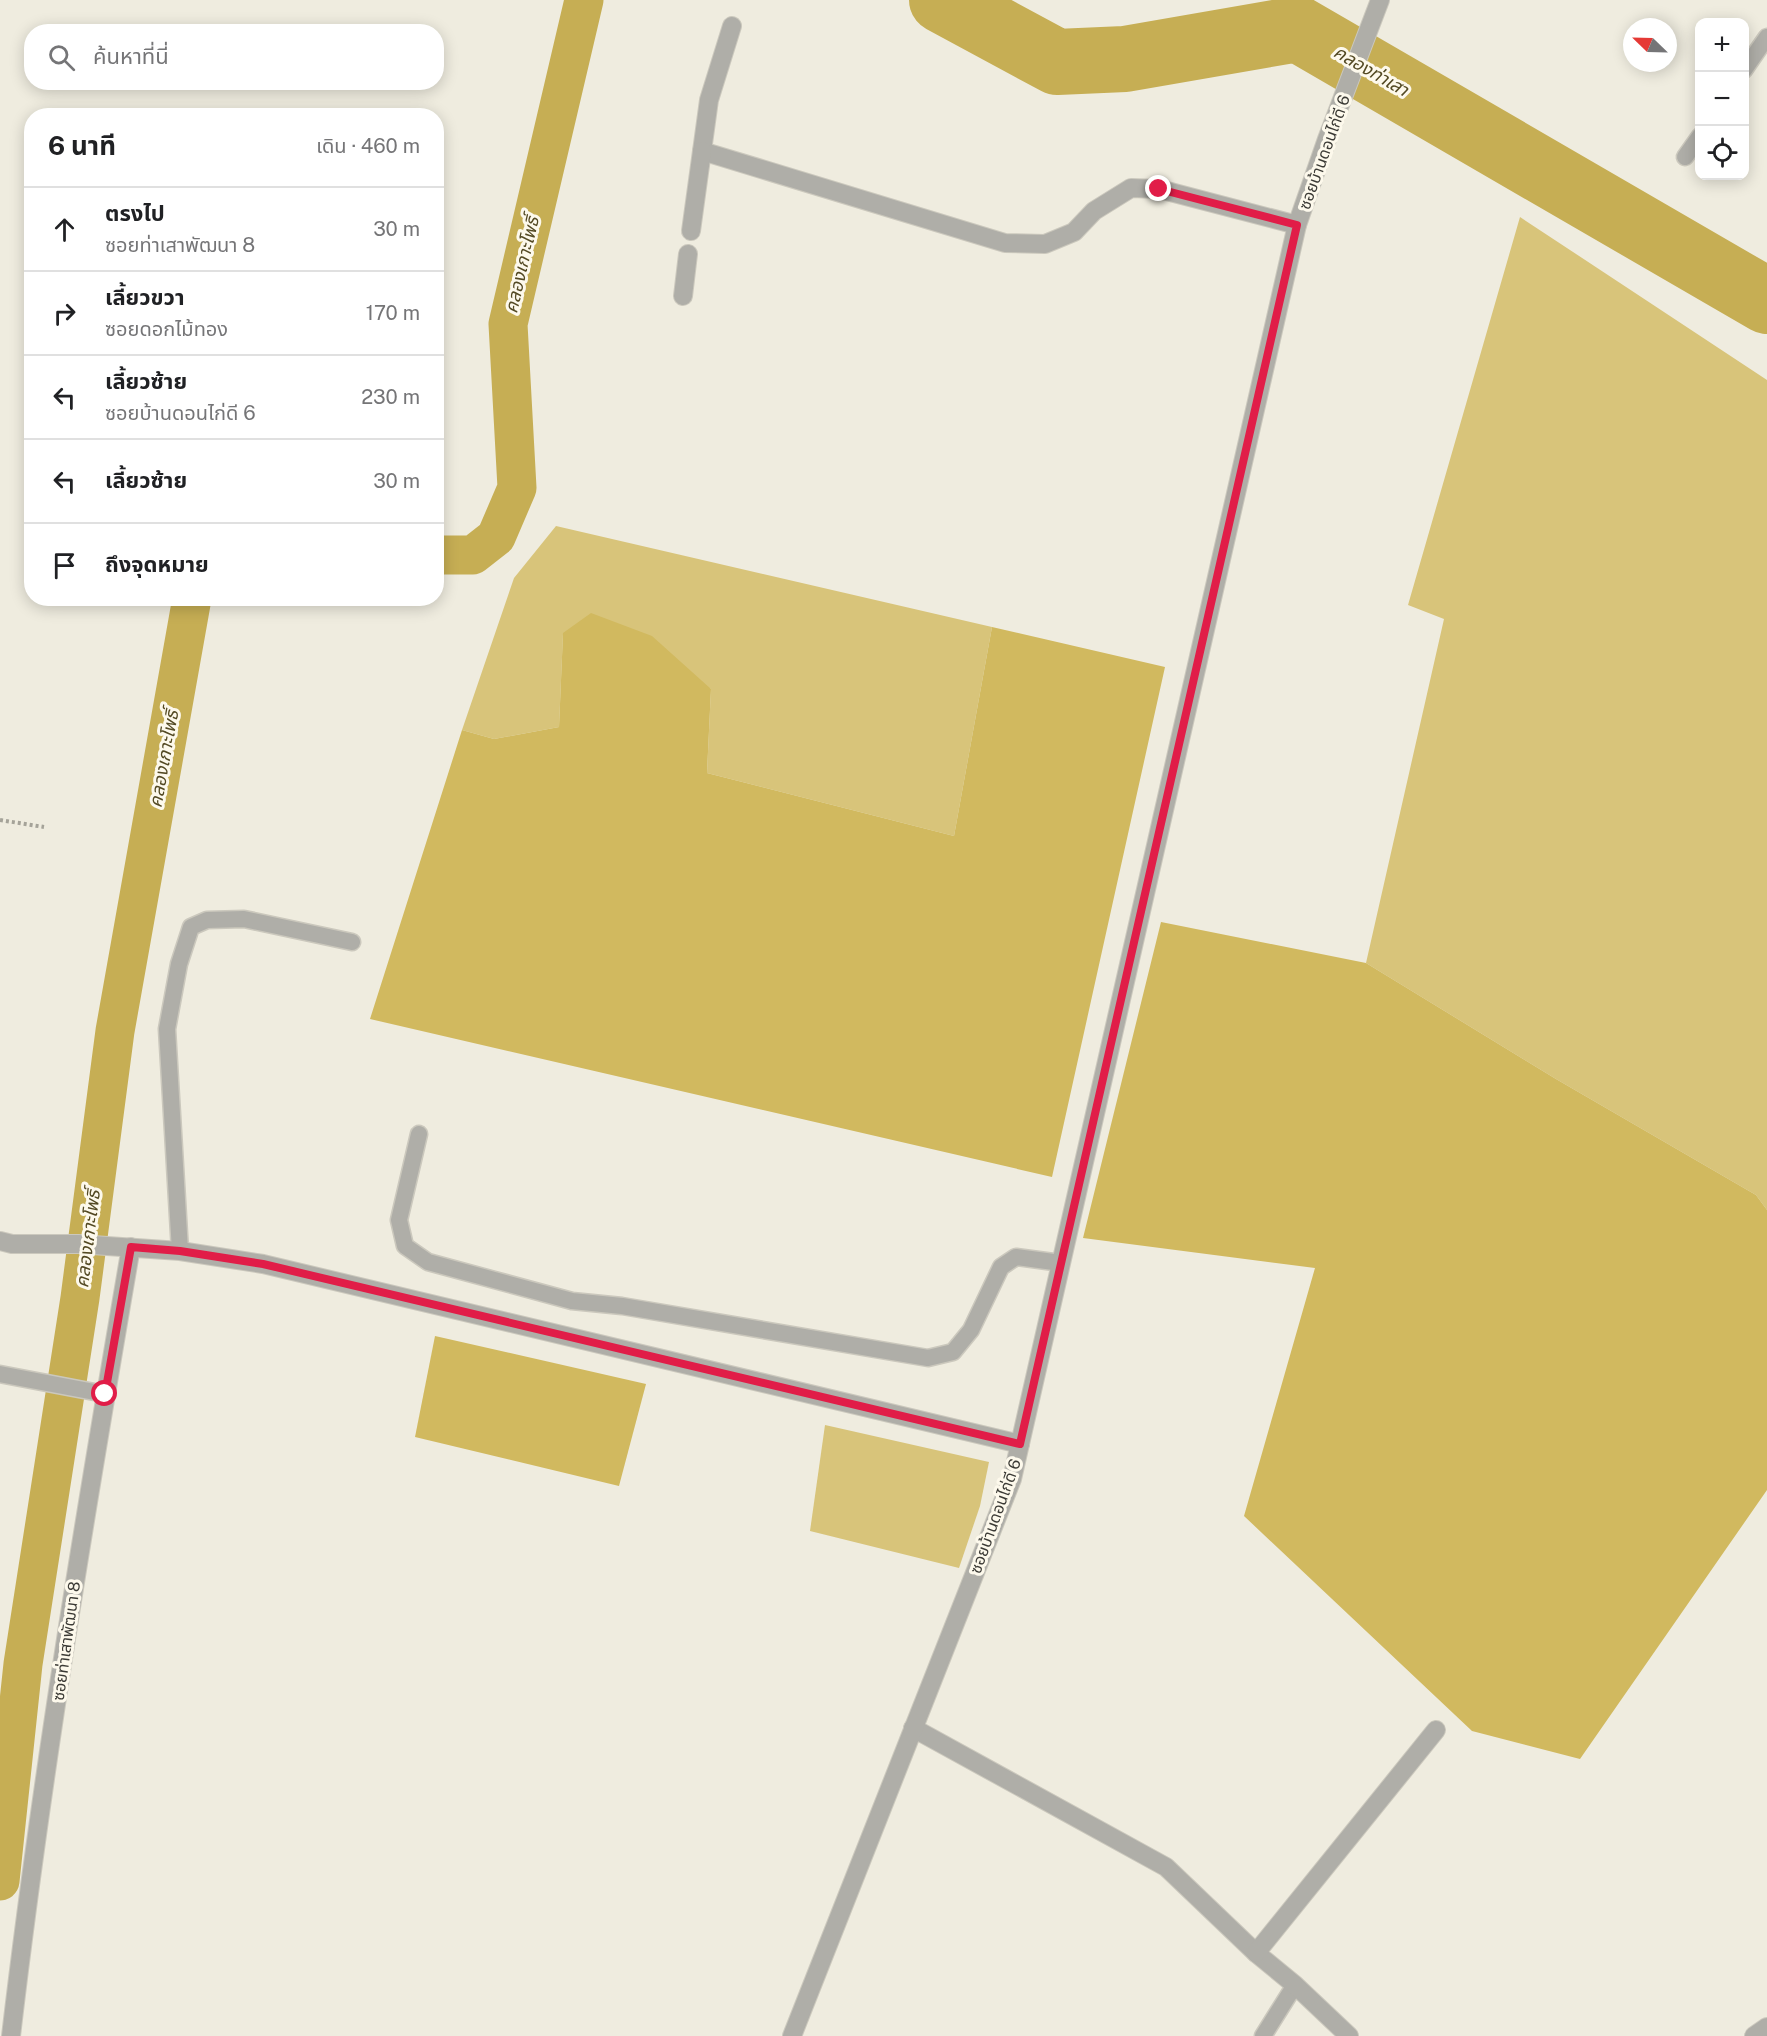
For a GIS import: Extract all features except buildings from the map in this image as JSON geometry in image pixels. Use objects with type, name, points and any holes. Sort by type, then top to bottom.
[{"type":"street","name":"ซอยบ้านดอนไก่ดี 6","points":[[792,2036],[1012,1479],[1297,225],[1380,0]]},
{"type":"street","points":[[691,231],[709,100],[732,26]]},
{"type":"street","points":[[702,151],[1005,243],[1045,244],[1074,232],[1094,211],[1131,188],[1159,189],[1297,225]]},
{"type":"street","points":[[683,296],[688,254]]},
{"type":"street","points":[[0,1241],[37,1245],[78,1244],[180,1251],[263,1264],[1020,1444]]},
{"type":"street","name":"ซอยท่าเสาพัฒนา 8","points":[[10,2036],[75,1582],[131,1247]]},
{"type":"street","points":[[913,1728],[1166,1867],[1256,1953],[1295,1985],[1349,2036]]},
{"type":"street","points":[[1256,1953],[1436,1730]]},
{"type":"street","points":[[1754,2036],[1767,2027]]},
{"type":"lane","points":[[1749,63],[1767,37]]},
{"type":"lane","points":[[1686,157],[1695,144]]},
{"type":"lane","points":[[180,1251],[167,1029],[179,964],[190,927],[207,920],[244,919],[352,942]]},
{"type":"lane","points":[[418,1134],[399,1220],[405,1246],[428,1262],[572,1301],[622,1306],[928,1358],[954,1352],[971,1330],[1002,1266],[1016,1257],[1061,1263]]},
{"type":"lane","points":[[0,1374],[105,1394]]},
{"type":"lane","points":[[1263,2036],[1295,1985]]},
{"type":"path","points":[[0,820],[44,827]]},
{"type":"shaded area","points":[[1520,217],[1767,380],[1767,1210],[1756,1195],[1556,1079],[1366,963],[1444,619],[1408,605]]},
{"type":"shaded area","points":[[556,526],[992,627],[954,836],[707,773],[711,689],[563,634],[559,727],[494,739],[462,730],[514,578]]},
{"type":"shaded area","points":[[591,613],[652,636],[711,689],[707,773],[954,836],[992,627],[1165,667],[1052,1177],[370,1019],[462,730],[494,739],[559,727],[563,633]]},
{"type":"shaded area","points":[[1161,922],[1366,963],[1556,1079],[1756,1195],[1767,1210],[1767,1490],[1580,1759],[1472,1731],[1244,1516],[1315,1268],[1083,1238]]},
{"type":"shaded area","points":[[435,1336],[646,1384],[619,1486],[415,1437]]},
{"type":"shaded area","points":[[825,1425],[989,1462],[980,1506],[959,1568],[810,1531]]},
{"type":"waterway","name":"คลองเกาะโพธิ์","points":[[444,555],[473,555],[496,537],[517,488],[508,324],[584,0]]},
{"type":"waterway","name":"คลองท่าเสา","points":[[942,0],[1057,62],[1125,59],[1298,29],[1767,301]]},
{"type":"waterway","name":"คลองเกาะโพธิ์","points":[[0,1881],[23,1664],[80,1298],[115,1031],[191,606]]},
{"type":"route","points":[[105,1394],[131,1247],[180,1251],[263,1264],[1020,1444],[1297,225],[1159,189]]}]
